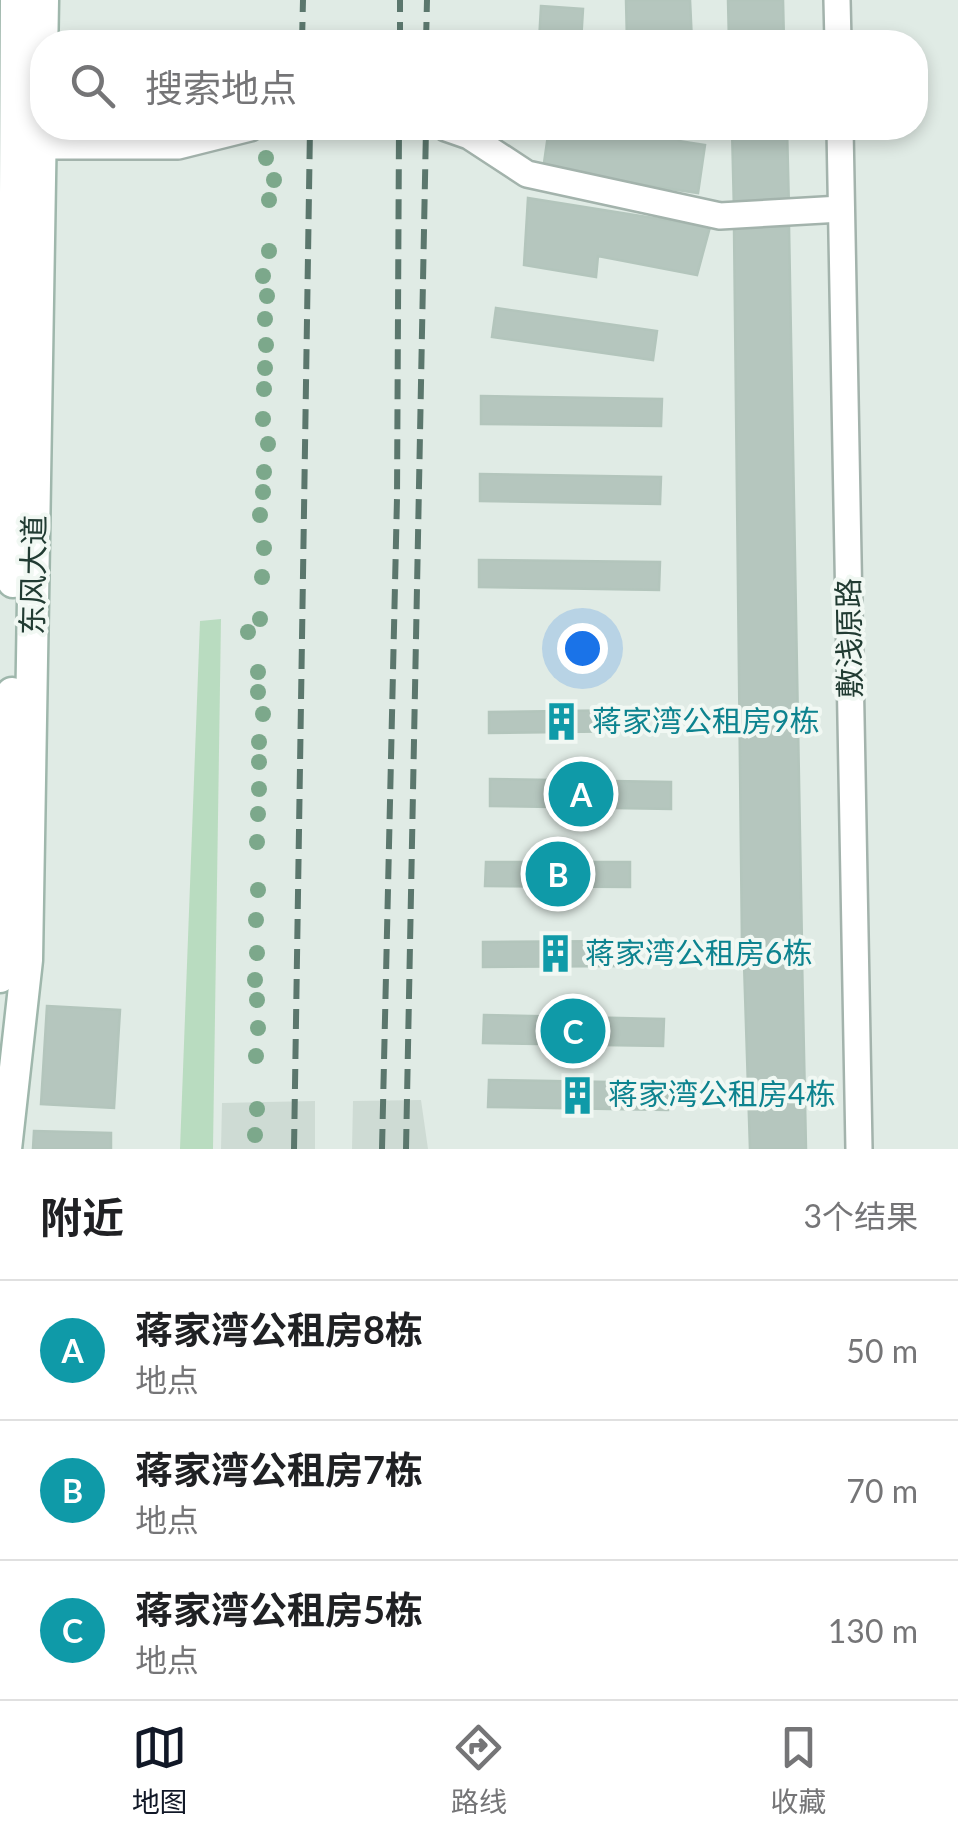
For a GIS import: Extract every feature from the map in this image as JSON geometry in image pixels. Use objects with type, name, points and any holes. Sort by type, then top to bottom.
[{"type":"street","name":"东风大道","points":[[0,977],[12,672],[16,0]]},
{"type":"street","name":"东风大道","points":[[42,30],[43,0]]},
{"type":"street","points":[[837,0],[838,30]]},
{"type":"street","name":"东风大道","points":[[6,1149],[10,1048],[28,940],[40,140]]},
{"type":"street","points":[[40,146],[178,146],[202,140]]},
{"type":"street","points":[[475,140],[527,174],[720,216],[841,209]]},
{"type":"street","name":"敷浅原路","points":[[840,140],[860,1149]]},
{"type":"shaded area","points":[[421,1100],[428,1149],[352,1149],[353,1101]]},
{"type":"shaded area","points":[[315,1101],[315,1149],[221,1149],[222,1103]]},
{"type":"green space","points":[[221,619],[213,1149],[180,1149],[200,621]]},
{"type":"building","points":[[626,0],[690,0],[691,30],[627,30]]},
{"type":"building","points":[[728,0],[783,0],[784,30],[729,30]]},
{"type":"building","points":[[541,6],[583,9],[582,30],[540,30]]},
{"type":"building","points":[[547,140],[679,140],[705,145],[698,193],[543,170]]},
{"type":"building","points":[[732,140],[787,140],[789,209],[734,211]]},
{"type":"building","points":[[528,198],[710,227],[697,275],[598,256],[596,277],[524,265]]},
{"type":"building","points":[[789,226],[802,946],[742,946],[734,227]]},
{"type":"building","points":[[496,308],[657,331],[653,360],[492,337]]},
{"type":"building","points":[[481,396],[662,399],[661,426],[481,424]]},
{"type":"building","points":[[480,474],[661,477],[660,504],[480,501]]},
{"type":"building","points":[[479,560],[660,562],[659,590],[479,587]]},
{"type":"building","name":"蒋家湾公租房9栋","points":[[634,710],[636,731],[489,733],[489,712]]},
{"type":"building","points":[[490,779],[671,782],[671,809],[490,806]]},
{"type":"building","points":[[486,862],[630,862],[630,887],[485,886]]},
{"type":"building","name":"蒋家湾公租房6栋","points":[[627,941],[627,966],[483,967],[483,942]]},
{"type":"building","points":[[802,958],[806,1149],[750,1149],[744,963]]},
{"type":"building","points":[[47,1006],[120,1010],[114,1108],[41,1104]]},
{"type":"building","points":[[484,1015],[664,1019],[663,1046],[483,1043]]},
{"type":"building","name":"蒋家湾公租房4栋","points":[[489,1080],[669,1083],[668,1110],[488,1107]]},
{"type":"building","points":[[34,1131],[111,1133],[111,1149],[33,1149]]},
{"type":"railway","points":[[302,30],[303,0]]},
{"type":"railway","points":[[400,0],[400,30]]},
{"type":"railway","points":[[426,30],[427,0]]},
{"type":"railway","points":[[294,1149],[310,140]]},
{"type":"railway","points":[[382,1149],[397,498],[399,140]]},
{"type":"railway","points":[[406,1149],[426,140]]},
{"type":"place","name":"蒋家湾公租房9栋","points":[[562,722]]},
{"type":"place","name":"蒋家湾公租房8栋","points":[[581,794]]},
{"type":"place","name":"蒋家湾公租房7栋","points":[[558,874]]},
{"type":"place","name":"蒋家湾公租房6栋","points":[[555,954]]},
{"type":"place","name":"蒋家湾公租房5栋","points":[[573,1031]]},
{"type":"place","name":"蒋家湾公租房4栋","points":[[578,1095]]}]
